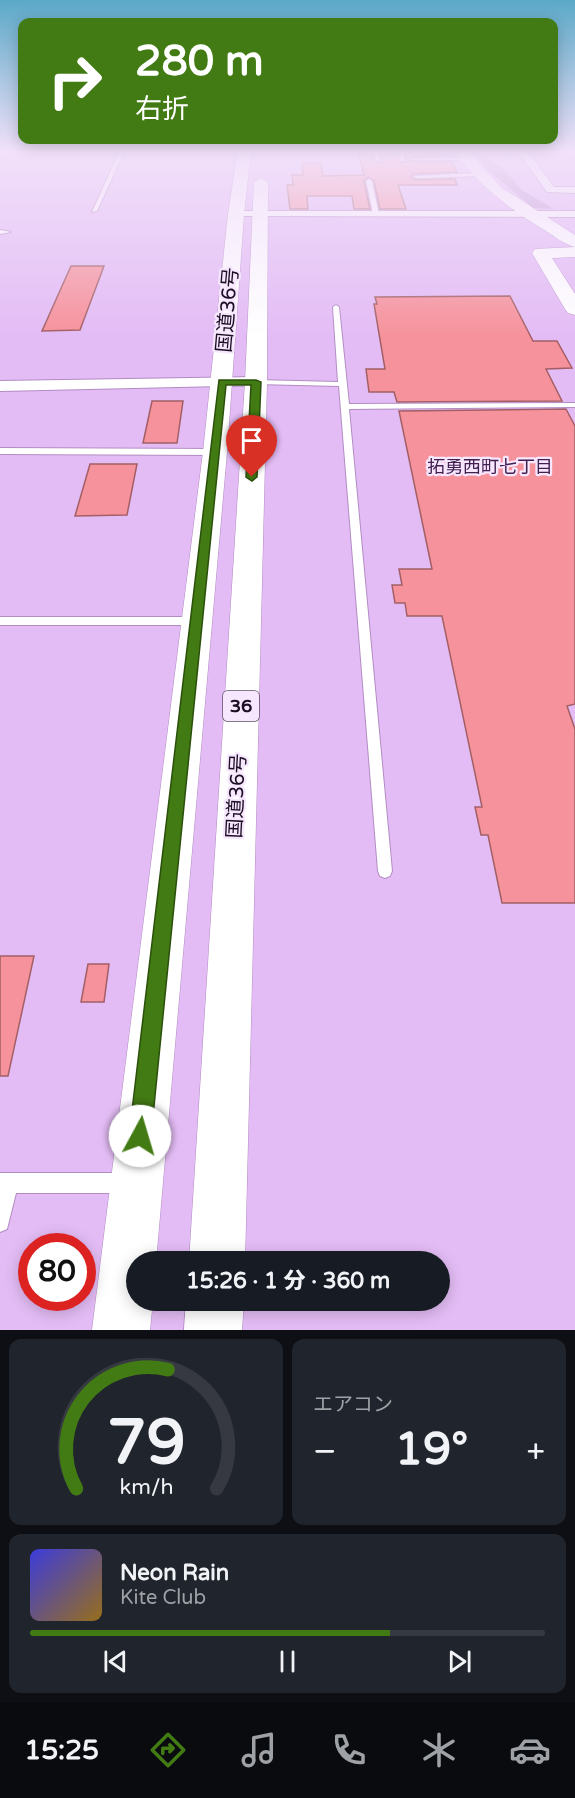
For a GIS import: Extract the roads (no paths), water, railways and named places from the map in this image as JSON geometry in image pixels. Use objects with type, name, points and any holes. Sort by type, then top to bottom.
[{"type":"main road","name":"国道36号","points":[[217,1251],[239,382],[248,214]]},
{"type":"main road","points":[[528,214],[575,242]]},
{"type":"main road","points":[[575,252],[541,253],[575,309]]},
{"type":"main road","name":"国道36号","points":[[121,1330],[215,452],[239,382]]},
{"type":"main road","points":[[213,1330],[214,1311]]},
{"type":"street","points":[[248,214],[575,214]]},
{"type":"street","points":[[0,386],[239,382]]},
{"type":"lane","points":[[336,307],[385,871]]},
{"type":"lane","points":[[239,382],[342,384]]},
{"type":"lane","points":[[344,407],[575,405]]},
{"type":"lane","points":[[0,451],[215,452]]},
{"type":"lane","points":[[0,621],[197,621]]},
{"type":"lane","points":[[0,1222],[4,1183],[135,1183]]},
{"type":"district","name":"拓勇西町七丁目","points":[[490,467]]}]
